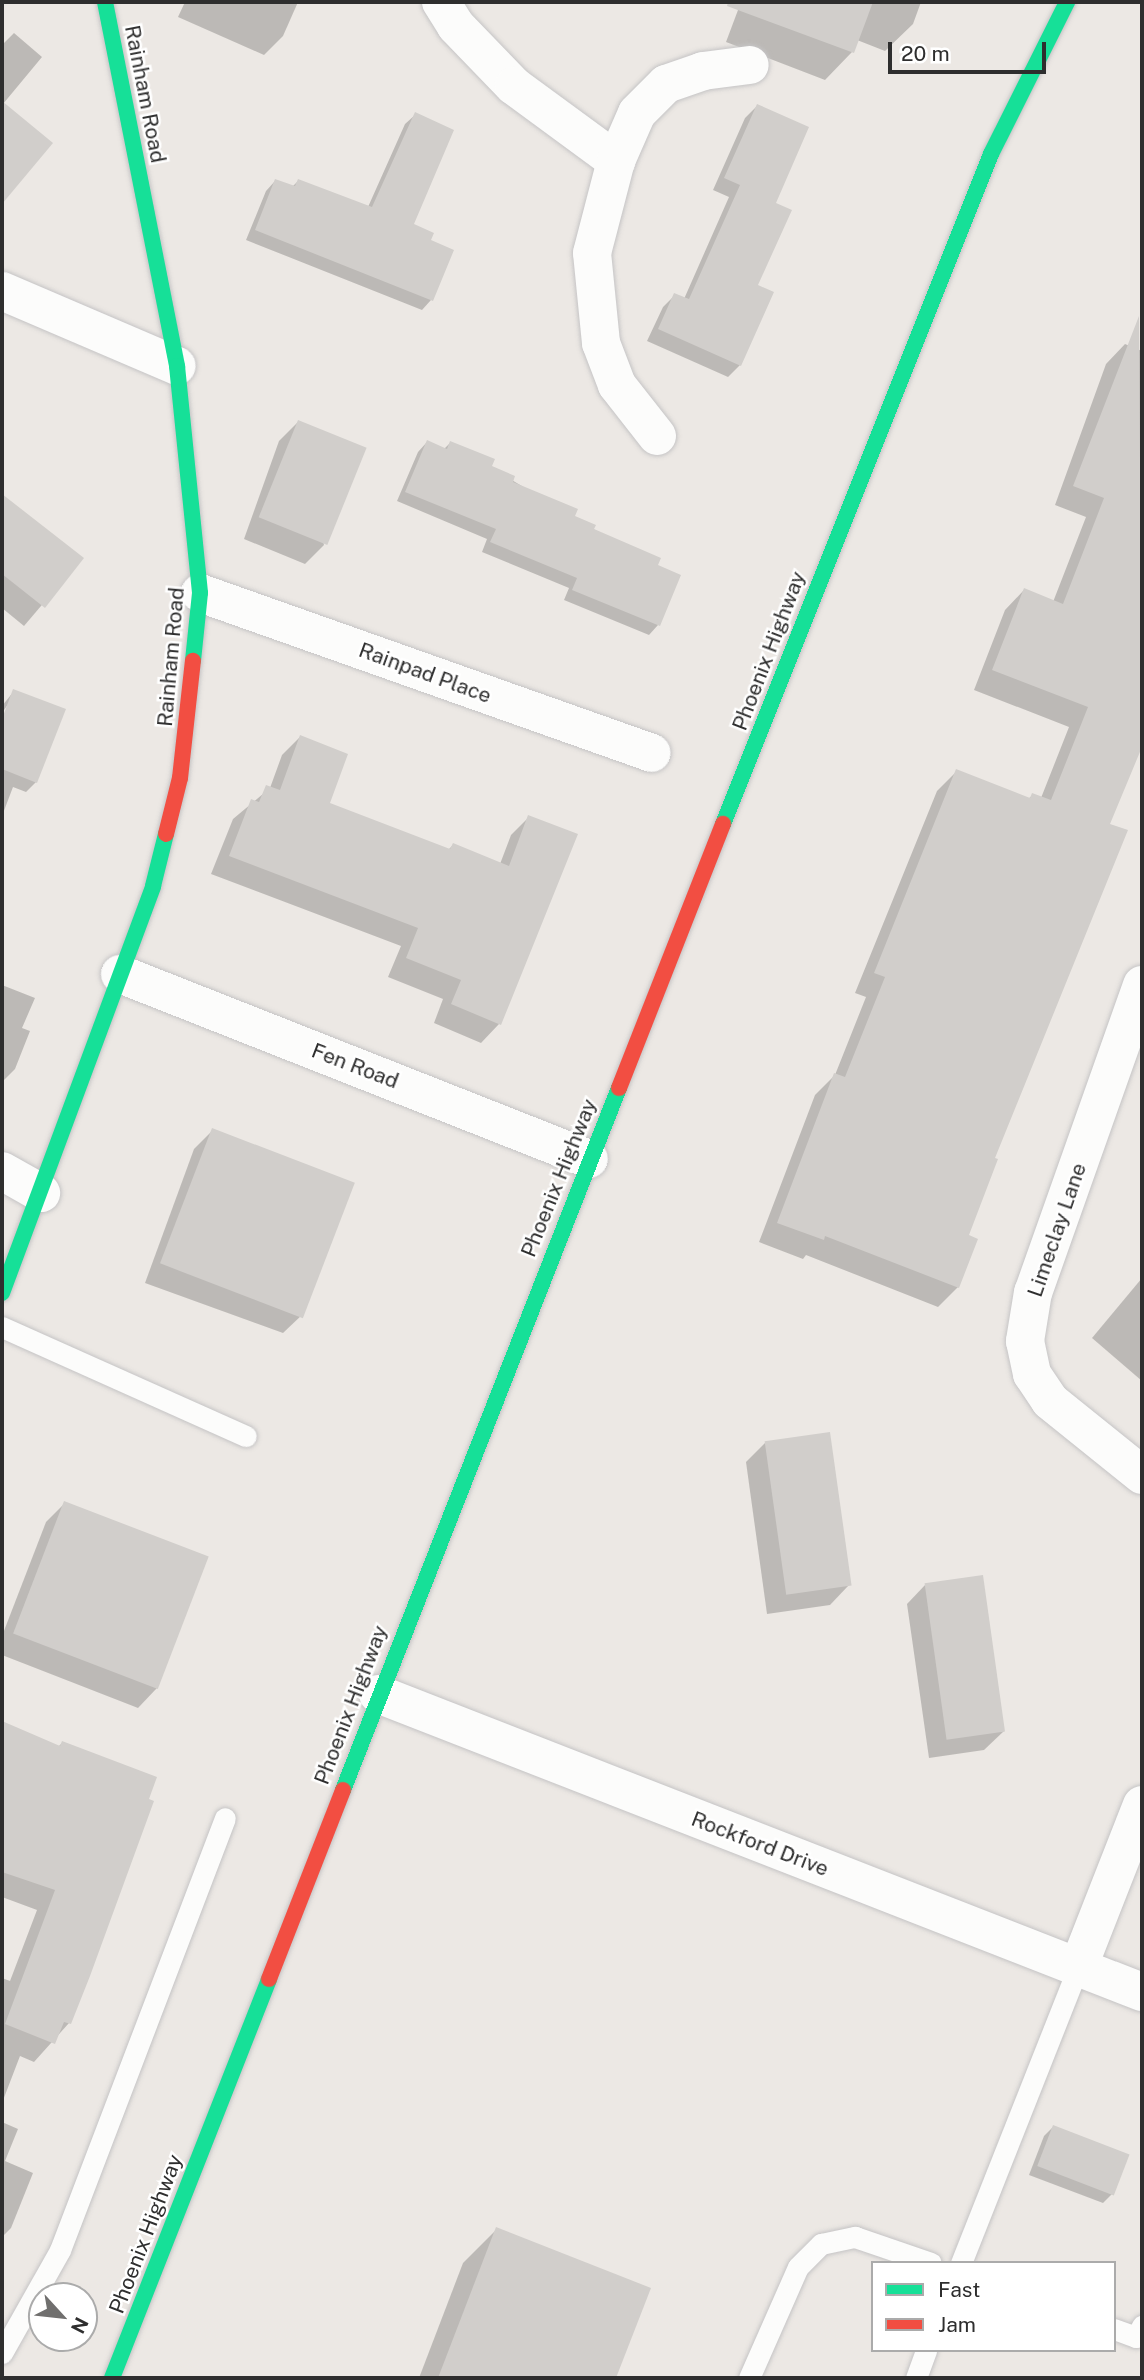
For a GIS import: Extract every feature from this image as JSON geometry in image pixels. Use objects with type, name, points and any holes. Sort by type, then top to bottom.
[{"type":"main road","name":"Rainham Road","points":[[2,1293],[153,886],[180,778],[200,593],[177,366],[105,2]]},
{"type":"main road","name":"Phoenix Highway","points":[[112,2378],[589,1159],[981,180],[1067,2]]},
{"type":"street","points":[[441,2],[456,26],[514,86],[616,160]]},
{"type":"street","points":[[657,436],[617,385],[601,344],[594,302],[592,253],[616,160],[637,113],[666,84],[703,71],[750,65]]},
{"type":"street","points":[[2,290],[177,366]]},
{"type":"street","name":"Rainpad Place","points":[[200,593],[651,753]]},
{"type":"street","name":"Fen Road","points":[[120,974],[589,1159]]},
{"type":"street","name":"Limeclay Lane","points":[[1142,985],[1033,1293],[1025,1340],[1032,1374],[1050,1401],[1142,1475]]},
{"type":"street","points":[[2,1171],[41,1193]]},
{"type":"street","name":"Rockford Drive","points":[[378,1694],[1142,1992]]},
{"type":"street","points":[[1078,1968],[1142,1805]]},
{"type":"lane","points":[[2,1327],[246,1436]]},
{"type":"lane","points":[[2,2353],[60,2250],[225,1818]]},
{"type":"lane","points":[[962,2261],[1078,1968]]},
{"type":"lane","points":[[749,2378],[798,2267],[821,2244],[855,2237],[925,2261]]},
{"type":"lane","points":[[1116,2329],[1140,2334]]},
{"type":"lane","points":[[916,2378],[925,2352]]},
{"type":"building","points":[[728,2],[873,2],[854,53],[727,6]]},
{"type":"building","points":[[2,101],[53,143],[2,204]]},
{"type":"building","points":[[757,104],[809,127],[776,203],[792,210],[758,285],[774,292],[741,366],[658,329],[674,293],[689,299],[740,185],[724,178]]},
{"type":"building","points":[[415,112],[454,130],[414,224],[434,233],[431,240],[454,250],[433,301],[255,230],[275,179],[295,186],[298,179],[372,207]]},
{"type":"building","points":[[1139,316],[1142,747],[1110,824],[1128,830],[995,1158],[998,1159],[969,1235],[978,1239],[959,1288],[825,1236],[824,1240],[777,1223],[834,1073],[845,1077],[885,977],[874,973],[956,769],[1030,798],[1032,793],[1051,800],[1088,707],[992,670],[1024,588],[1063,604],[1104,498],[1073,486]]},
{"type":"building","points":[[298,420],[367,448],[327,545],[259,517]]},
{"type":"building","points":[[427,440],[447,449],[450,441],[495,459],[492,466],[515,476],[513,482],[578,509],[575,516],[596,525],[594,529],[661,558],[658,565],[681,575],[660,626],[572,590],[577,578],[490,542],[496,529],[405,492]]},
{"type":"building","points":[[2,494],[84,558],[45,608],[2,574]]},
{"type":"building","points":[[13,689],[66,709],[37,783],[2,769],[2,719]]},
{"type":"building","points":[[300,735],[348,754],[330,803],[450,849],[453,843],[509,866],[528,815],[578,834],[501,1025],[451,1004],[461,980],[406,958],[418,928],[229,856],[251,799],[259,802],[266,785],[280,790]]},
{"type":"building","points":[[212,1128],[355,1183],[303,1318],[160,1263]]},
{"type":"building","points":[[830,1432],[852,1585],[786,1595],[765,1441]]},
{"type":"building","points":[[64,1501],[209,1557],[158,1689],[13,1634]]},
{"type":"building","points":[[983,1575],[1005,1731],[947,1740],[925,1583]]},
{"type":"building","points":[[2,1721],[60,1746],[62,1741],[157,1777],[149,1799],[154,1801],[90,1976],[71,2024],[64,2022],[55,2044],[5,2024],[55,1890],[2,1872]]},
{"type":"building","points":[[1053,2125],[1130,2154],[1114,2195],[1037,2166]]},
{"type":"building","points":[[496,2227],[651,2288],[616,2378],[438,2378]]},
{"type":"traffic: fast","points":[[105,2],[177,366],[200,593],[193,661]]},
{"type":"traffic: fast","points":[[723,824],[991,154],[1067,2]]},
{"type":"traffic: fast","points":[[2,1293],[153,886],[166,834]]},
{"type":"traffic: fast","points":[[343,1790],[619,1088]]},
{"type":"traffic: fast","points":[[112,2378],[269,1979]]},
{"type":"traffic: jam","points":[[166,834],[180,778],[193,661]]},
{"type":"traffic: jam","points":[[619,1088],[723,824]]},
{"type":"traffic: jam","points":[[269,1979],[343,1790]]}]
